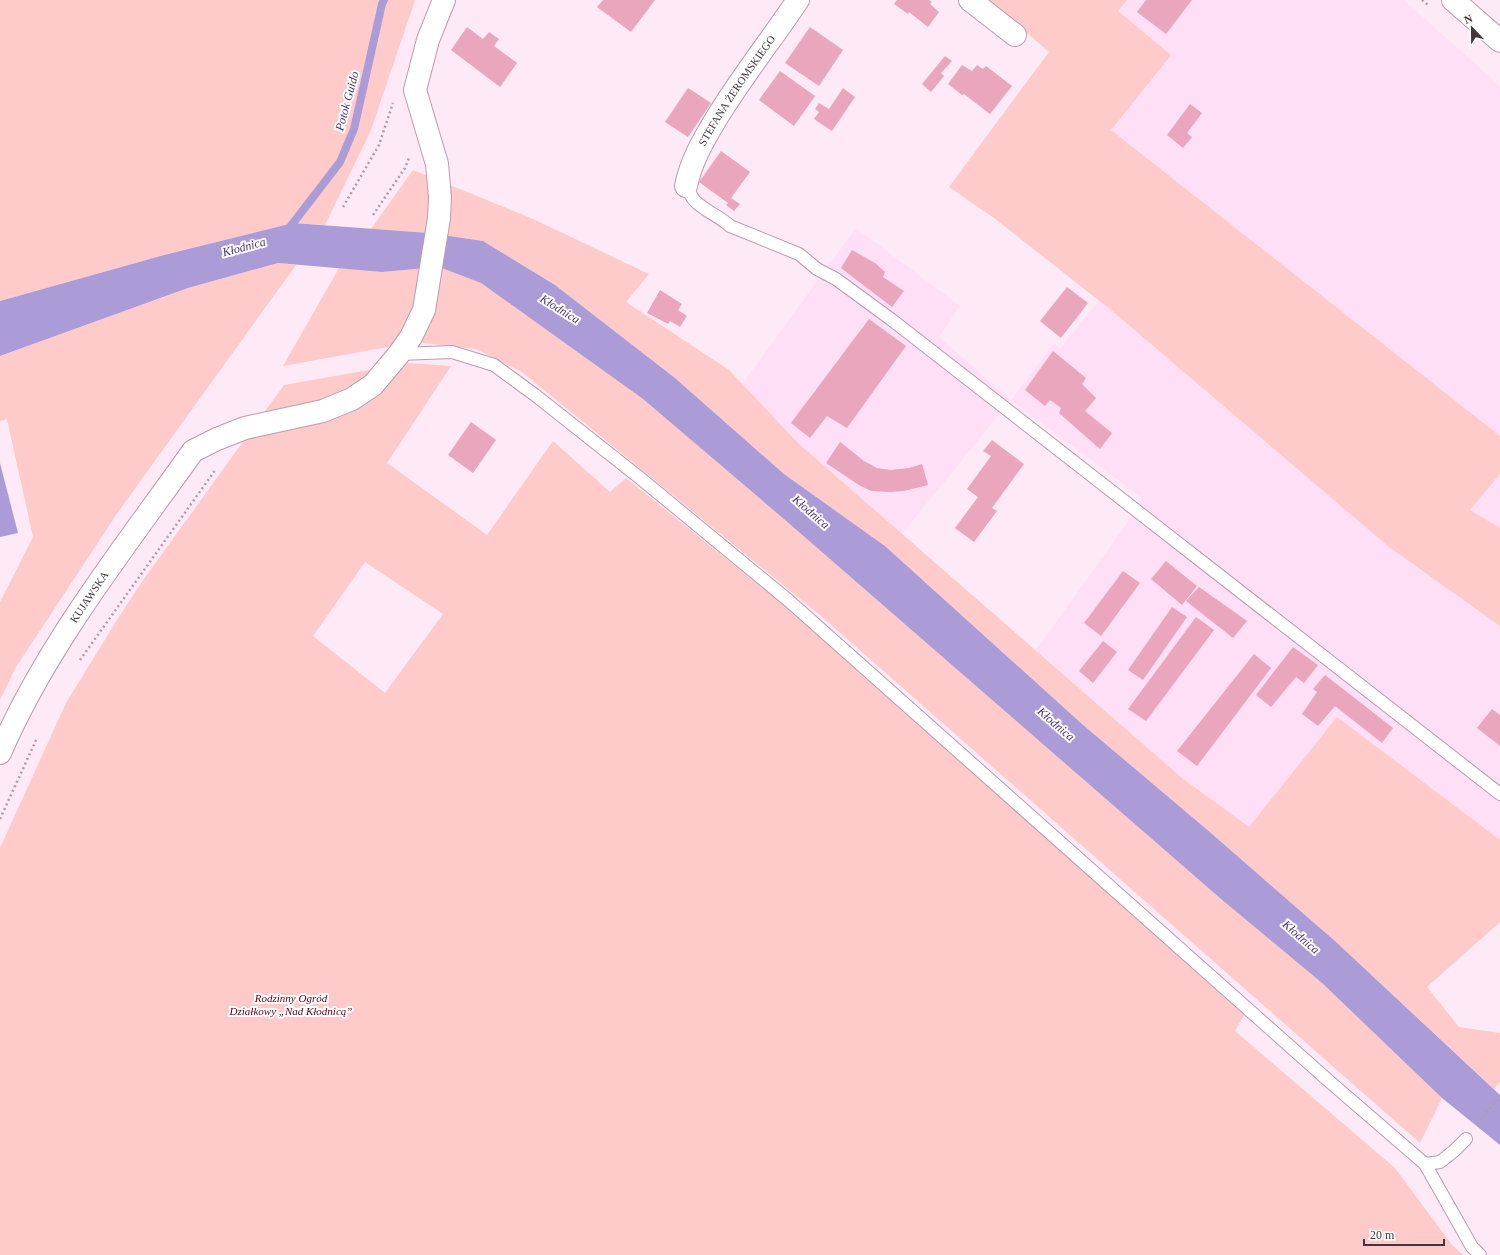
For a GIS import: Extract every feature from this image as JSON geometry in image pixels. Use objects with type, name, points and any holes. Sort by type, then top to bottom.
[{"type":"street","points":[[399,354],[424,310],[440,218],[437,164],[415,90],[428,40],[444,0]]},
{"type":"street","name":"STEFANA ŻEROMSKIEGO","points":[[686,186],[689,171],[694,159],[728,99],[798,0]]},
{"type":"street","points":[[970,0],[1015,35]]},
{"type":"street","points":[[1453,0],[1500,41]]},
{"type":"street","name":"KUJAWSKA","points":[[0,753],[31,688],[53,651],[79,611],[193,451],[217,439],[245,428],[322,411],[352,398],[373,385],[399,354]]},
{"type":"lane","points":[[686,186],[694,200],[703,208],[721,218],[730,226],[741,229],[799,254],[817,269],[836,279],[892,320],[1500,794]]},
{"type":"lane","points":[[399,354],[452,352],[494,365],[640,478],[788,600],[1330,1082],[1425,1164],[1472,1247],[1480,1255]]},
{"type":"lane","points":[[1425,1164],[1440,1162],[1466,1139]]},
{"type":"path","points":[[343,207],[379,145],[393,100]]},
{"type":"path","points":[[78,664],[89,645],[218,466]]},
{"type":"path","points":[[0,819],[39,733]]},
{"type":"path","points":[[1466,1139],[1500,1096]]},
{"type":"shaded area","points":[[1127,0],[1404,0],[1500,86],[1500,436],[1111,130],[1170,55],[1118,11]]},
{"type":"shaded area","points":[[856,228],[960,306],[939,337],[1011,400],[902,534],[799,444],[742,384]]},
{"type":"shaded area","points":[[1099,300],[1389,547],[1500,626],[1500,840],[1337,717],[1249,828],[1182,778],[1036,650],[1130,519],[1142,498],[1011,400],[1054,343],[1060,349]]},
{"type":"shaded area","points":[[1500,474],[1500,528],[1470,510]]},
{"type":"green space","points":[[0,0],[415,0],[371,130],[325,225],[293,223],[164,255],[0,301]]},
{"type":"green space","points":[[989,0],[1127,0],[1118,11],[1171,55],[1111,130],[1500,436],[1500,474],[1470,510],[1500,528],[1500,626],[1389,547],[1111,310],[994,218],[949,187],[1049,52]]},
{"type":"green space","points":[[413,170],[533,219],[649,274],[626,302],[729,370],[799,444],[1182,778],[1249,827],[1337,717],[1500,840],[1500,922],[1427,987],[1459,1027],[1500,1033],[1500,1082],[1494,1089],[1335,941],[1211,833],[1082,724],[885,546],[784,474],[675,378],[555,285],[483,241],[429,233],[371,229]]},
{"type":"green space","points":[[278,263],[296,265],[118,512],[16,667],[0,700],[0,602],[33,537],[7,419],[0,421],[0,356],[188,288]]},
{"type":"green space","points":[[439,267],[481,283],[643,399],[785,520],[1221,899],[1322,983],[1442,1098],[1420,1143],[821,616],[522,372],[476,349],[415,342],[283,366],[339,268],[382,272]]},
{"type":"green space","name":"Rodzinny Ogród Działkowy „Nad Kłodnicą”","points":[[408,363],[451,366],[387,463],[487,535],[553,441],[610,492],[626,478],[785,606],[1244,1015],[1235,1031],[1395,1168],[1452,1245],[1463,1255],[0,1255],[0,848],[66,703],[141,583],[284,385]],"holes":[[[365,562],[443,614],[385,693],[313,636]]]},
{"type":"water","name":"Kłodnica","points":[[293,223],[429,233],[483,241],[555,285],[675,378],[784,474],[885,546],[1082,724],[1211,833],[1335,941],[1500,1095],[1500,1145],[1442,1098],[1322,983],[1221,899],[785,520],[643,399],[481,283],[439,267],[382,272],[278,263],[188,288],[0,356],[0,301],[164,255]]},
{"type":"water","points":[[0,463],[18,533],[0,537]]},
{"type":"building","points":[[603,0],[655,0],[631,32],[597,7]]},
{"type":"building","points":[[897,0],[929,0],[932,2],[930,4],[939,12],[928,27],[909,12],[908,14],[894,4]]},
{"type":"building","points":[[1146,0],[1192,0],[1166,34],[1137,12]]},
{"type":"building","points":[[467,27],[483,39],[489,32],[499,39],[494,46],[517,63],[500,87],[451,50]]},
{"type":"building","points":[[810,27],[843,50],[819,86],[785,63]]},
{"type":"building","points":[[945,56],[952,61],[941,73],[944,76],[931,92],[922,84]]},
{"type":"building","points":[[962,65],[972,71],[977,65],[983,69],[986,66],[1012,86],[990,114],[948,84]]},
{"type":"building","points":[[780,71],[815,96],[794,126],[759,100]]},
{"type":"building","points":[[688,88],[711,103],[688,137],[665,122]]},
{"type":"building","points":[[843,88],[855,97],[832,131],[814,119],[819,112],[815,109],[819,103],[829,109]]},
{"type":"building","points":[[1190,104],[1202,113],[1187,133],[1192,137],[1183,148],[1167,135]]},
{"type":"building","points":[[721,151],[750,172],[731,198],[740,204],[734,211],[726,205],[728,203],[699,182]]},
{"type":"building","points":[[852,250],[875,263],[885,272],[883,277],[904,291],[892,307],[841,268]]},
{"type":"building","points":[[1067,287],[1088,303],[1061,338],[1040,321]]},
{"type":"building","points":[[660,290],[682,304],[678,310],[687,316],[680,327],[670,321],[668,324],[647,313]]},
{"type":"building","points":[[869,319],[906,346],[847,428],[827,416],[810,438],[791,423]]},
{"type":"building","points":[[1053,351],[1086,378],[1082,384],[1096,398],[1085,411],[1112,433],[1100,449],[1059,413],[1061,408],[1050,400],[1045,406],[1025,390]]},
{"type":"building","points":[[471,422],[496,440],[473,473],[448,455]]},
{"type":"building","points":[[992,440],[1024,464],[992,508],[997,511],[974,542],[955,528],[978,497],[967,489],[991,456],[983,451]]},
{"type":"building","points":[[840,442],[864,461],[877,468],[891,470],[909,468],[922,464],[928,485],[904,491],[871,491],[859,485],[826,463]]},
{"type":"building","points":[[1166,561],[1197,586],[1182,605],[1151,579]]},
{"type":"building","points":[[1123,571],[1140,583],[1101,636],[1084,623]]},
{"type":"building","points":[[1199,587],[1247,621],[1233,638],[1186,601]]},
{"type":"building","points":[[1172,607],[1187,617],[1143,680],[1128,670]]},
{"type":"building","points":[[1196,617],[1214,630],[1146,721],[1128,709]]},
{"type":"building","points":[[1103,641],[1117,652],[1093,683],[1079,671]]},
{"type":"building","points":[[1293,647],[1318,665],[1304,683],[1296,677],[1271,707],[1256,695]]},
{"type":"building","points":[[1254,654],[1271,668],[1197,766],[1177,751]]},
{"type":"building","points":[[1325,675],[1393,728],[1382,743],[1335,706],[1318,726],[1302,714],[1317,692],[1313,689]]},
{"type":"building","points":[[1492,709],[1500,715],[1500,746],[1477,728]]},
{"type":"waterway","name":"Potok Guido","points":[[287,231],[340,162],[354,129],[384,0]]}]
